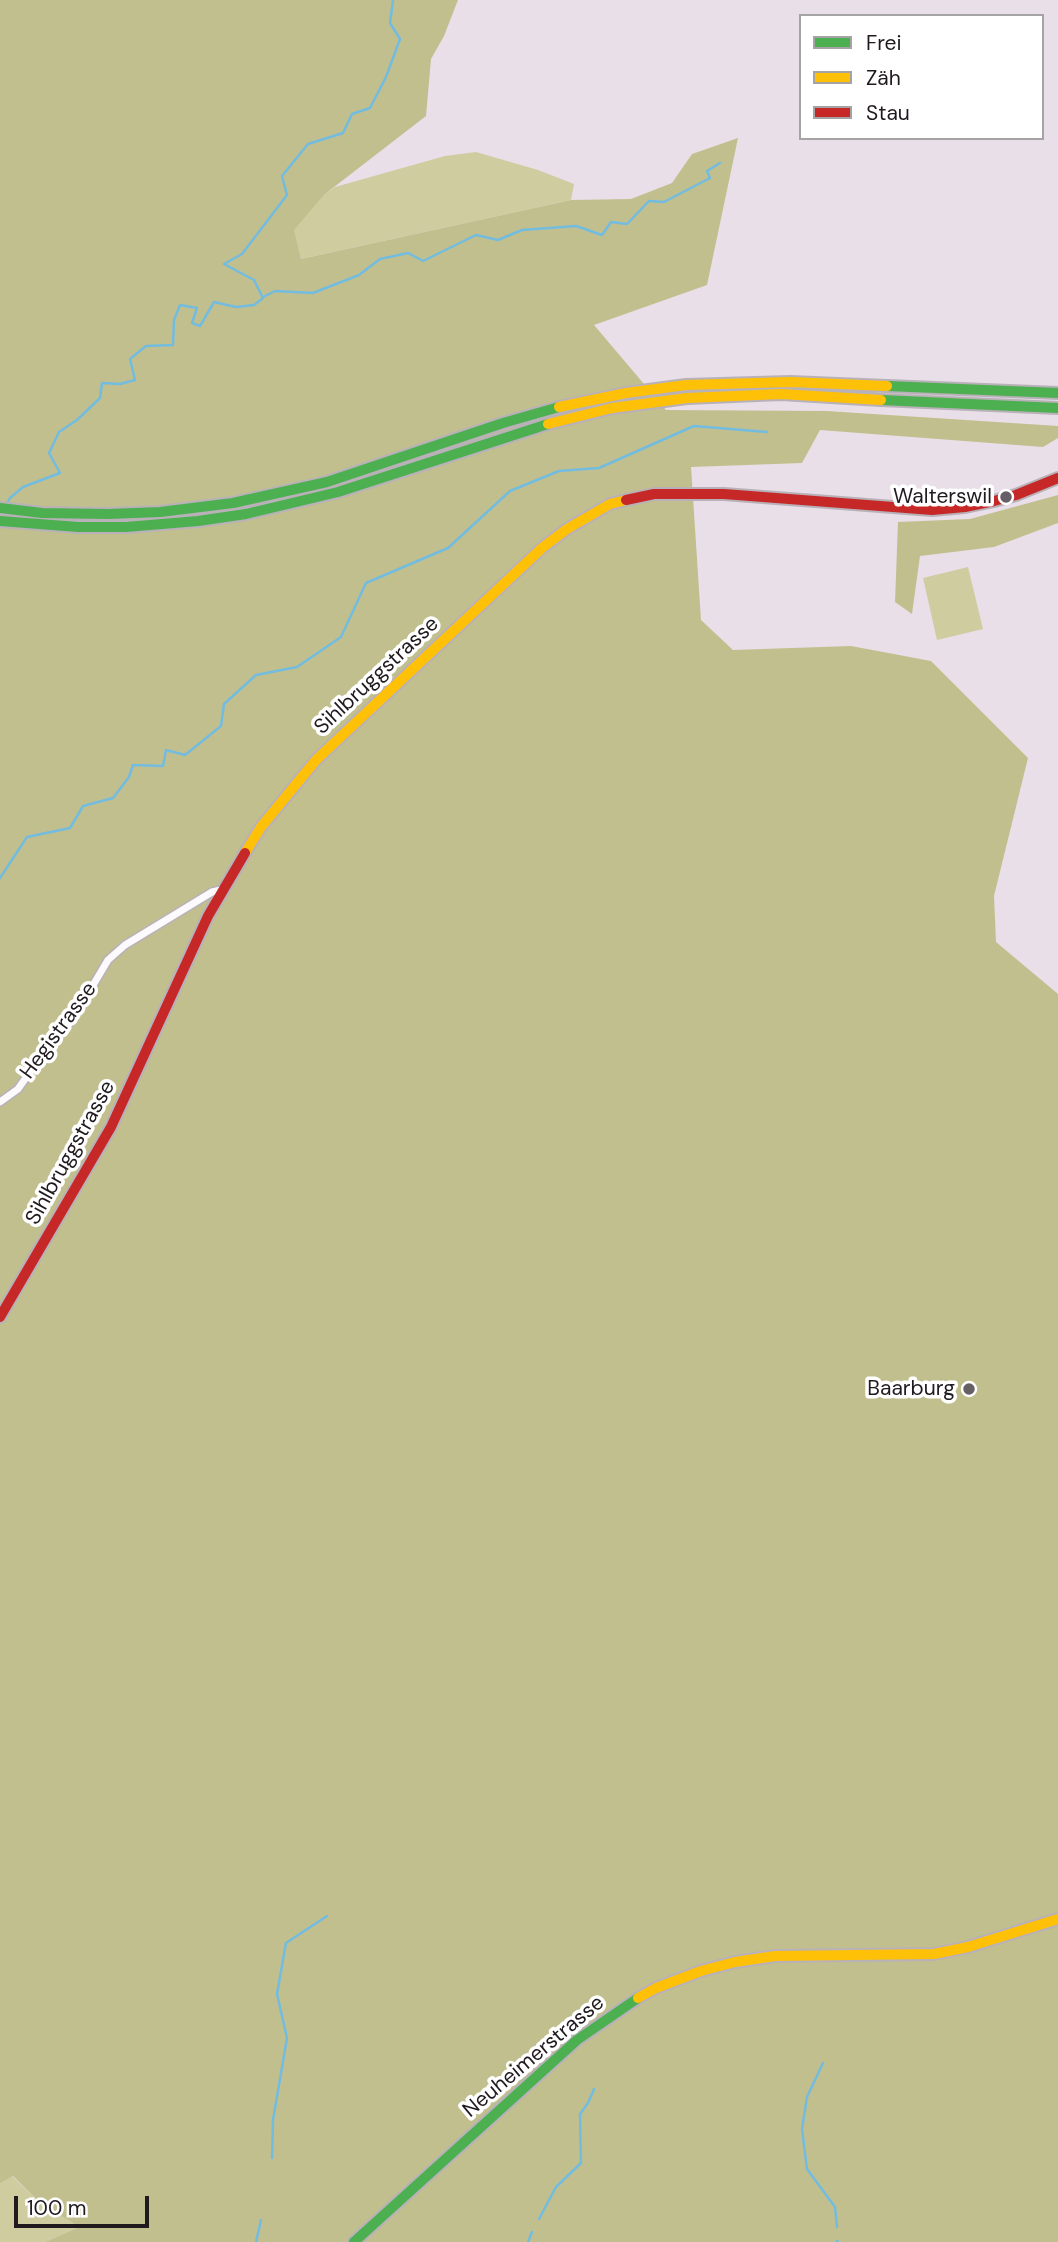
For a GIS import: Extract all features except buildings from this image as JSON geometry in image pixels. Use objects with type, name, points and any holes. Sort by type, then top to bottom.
[{"type":"main road","points":[[0,508],[85,514],[184,510],[279,494],[366,470],[525,416],[652,389],[716,383],[790,382],[1058,393]]},
{"type":"main road","points":[[0,521],[78,527],[174,524],[268,510],[348,489],[542,425],[664,400],[781,394],[1058,408]]},
{"type":"main road","name":"Sihlbruggstrasse","points":[[0,1317],[111,1128],[221,890],[261,827],[316,760],[542,548],[590,514],[631,498],[676,492],[932,510],[994,501],[1058,478]]},
{"type":"main road","name":"Neuheimerstrasse","points":[[354,2242],[577,2040],[625,2005],[656,1988],[701,1971],[775,1956],[934,1954],[968,1947],[1058,1919]]},
{"type":"street","name":"Hegistrasse","points":[[0,1102],[18,1088],[41,1055],[73,1019],[108,960],[125,945],[212,892],[221,890]]},
{"type":"shaded area","points":[[0,0],[458,0],[444,36],[431,59],[426,116],[325,194],[294,230],[301,259],[571,200],[631,199],[672,183],[692,154],[738,138],[707,285],[594,325],[666,410],[827,411],[1058,426],[1058,438],[1043,447],[820,430],[802,463],[691,467],[701,620],[733,650],[851,646],[931,661],[1028,758],[994,896],[996,942],[1058,994],[1058,2242],[45,2242],[79,2227],[39,2202],[13,2176],[0,2183]]},
{"type":"shaded area","points":[[476,152],[538,170],[574,184],[571,200],[301,259],[293,230],[325,194],[335,187],[445,156]]},
{"type":"shaded area","points":[[1058,495],[1058,523],[994,547],[920,556],[912,614],[895,602],[898,522],[970,519]]},
{"type":"shaded area","points":[[968,567],[983,629],[937,640],[923,578]]},
{"type":"shaded area","points":[[12,2176],[39,2202],[79,2227],[45,2242],[0,2242],[0,2182]]},
{"type":"waterway","points":[[7,504],[23,487],[60,473],[49,453],[59,432],[77,420],[100,398],[102,383],[120,384],[135,380],[130,359],[146,346],[173,345],[174,320],[180,305],[197,308],[192,323],[200,326],[214,302],[236,307],[254,305],[263,298],[254,280],[224,264],[242,254],[287,195],[282,176],[308,144],[343,133],[352,114],[370,108],[386,77],[400,39],[390,23],[393,0]]},
{"type":"waterway","points":[[263,297],[275,291],[313,293],[359,275],[380,259],[408,253],[423,261],[476,235],[498,240],[522,230],[576,226],[602,235],[611,222],[627,224],[649,201],[664,202],[710,178],[707,171],[720,163]]},
{"type":"waterway","points":[[0,878],[27,837],[70,828],[83,806],[113,798],[129,777],[133,765],[163,766],[166,750],[185,755],[221,726],[224,704],[256,675],[297,667],[341,637],[366,583],[448,548],[510,491],[559,471],[599,468],[694,426],[767,432]]},
{"type":"waterway","points":[[272,2158],[273,2120],[287,2038],[277,1994],[286,1943],[327,1916]]},
{"type":"waterway","points":[[823,2063],[807,2097],[802,2129],[807,2169],[835,2207],[837,2227]]},
{"type":"waterway","points":[[539,2219],[556,2187],[581,2163],[580,2114],[594,2089]]},
{"type":"waterway","points":[[256,2242],[261,2220]]},
{"type":"waterway","points":[[528,2242],[532,2232]]},
{"type":"traffic: fast","points":[[887,386],[1058,393]]},
{"type":"traffic: fast","points":[[881,400],[1058,408]]},
{"type":"traffic: fast","points":[[0,508],[42,513],[108,514],[160,512],[233,503],[327,482],[559,407]]},
{"type":"traffic: fast","points":[[0,521],[78,527],[126,527],[246,514],[338,492],[548,424]]},
{"type":"traffic: fast","points":[[354,2242],[577,2040],[638,1998]]},
{"type":"traffic: slow","points":[[559,407],[626,393],[686,385],[790,382],[887,386]]},
{"type":"traffic: slow","points":[[548,424],[612,408],[687,398],[781,394],[881,400]]},
{"type":"traffic: slow","points":[[245,853],[261,827],[316,760],[542,548],[567,529],[610,504],[626,500]]},
{"type":"traffic: slow","points":[[638,1998],[656,1988],[701,1971],[735,1962],[775,1956],[934,1954],[968,1947],[1058,1919]]},
{"type":"traffic: jam","points":[[626,500],[654,494],[724,494],[932,510],[994,501],[1058,478]]},
{"type":"traffic: jam","points":[[0,1317],[111,1127],[208,916],[245,853]]},
{"type":"place","name":"Walterswil","points":[[1006,497]]},
{"type":"place","name":"Baarburg","points":[[969,1389]]}]
